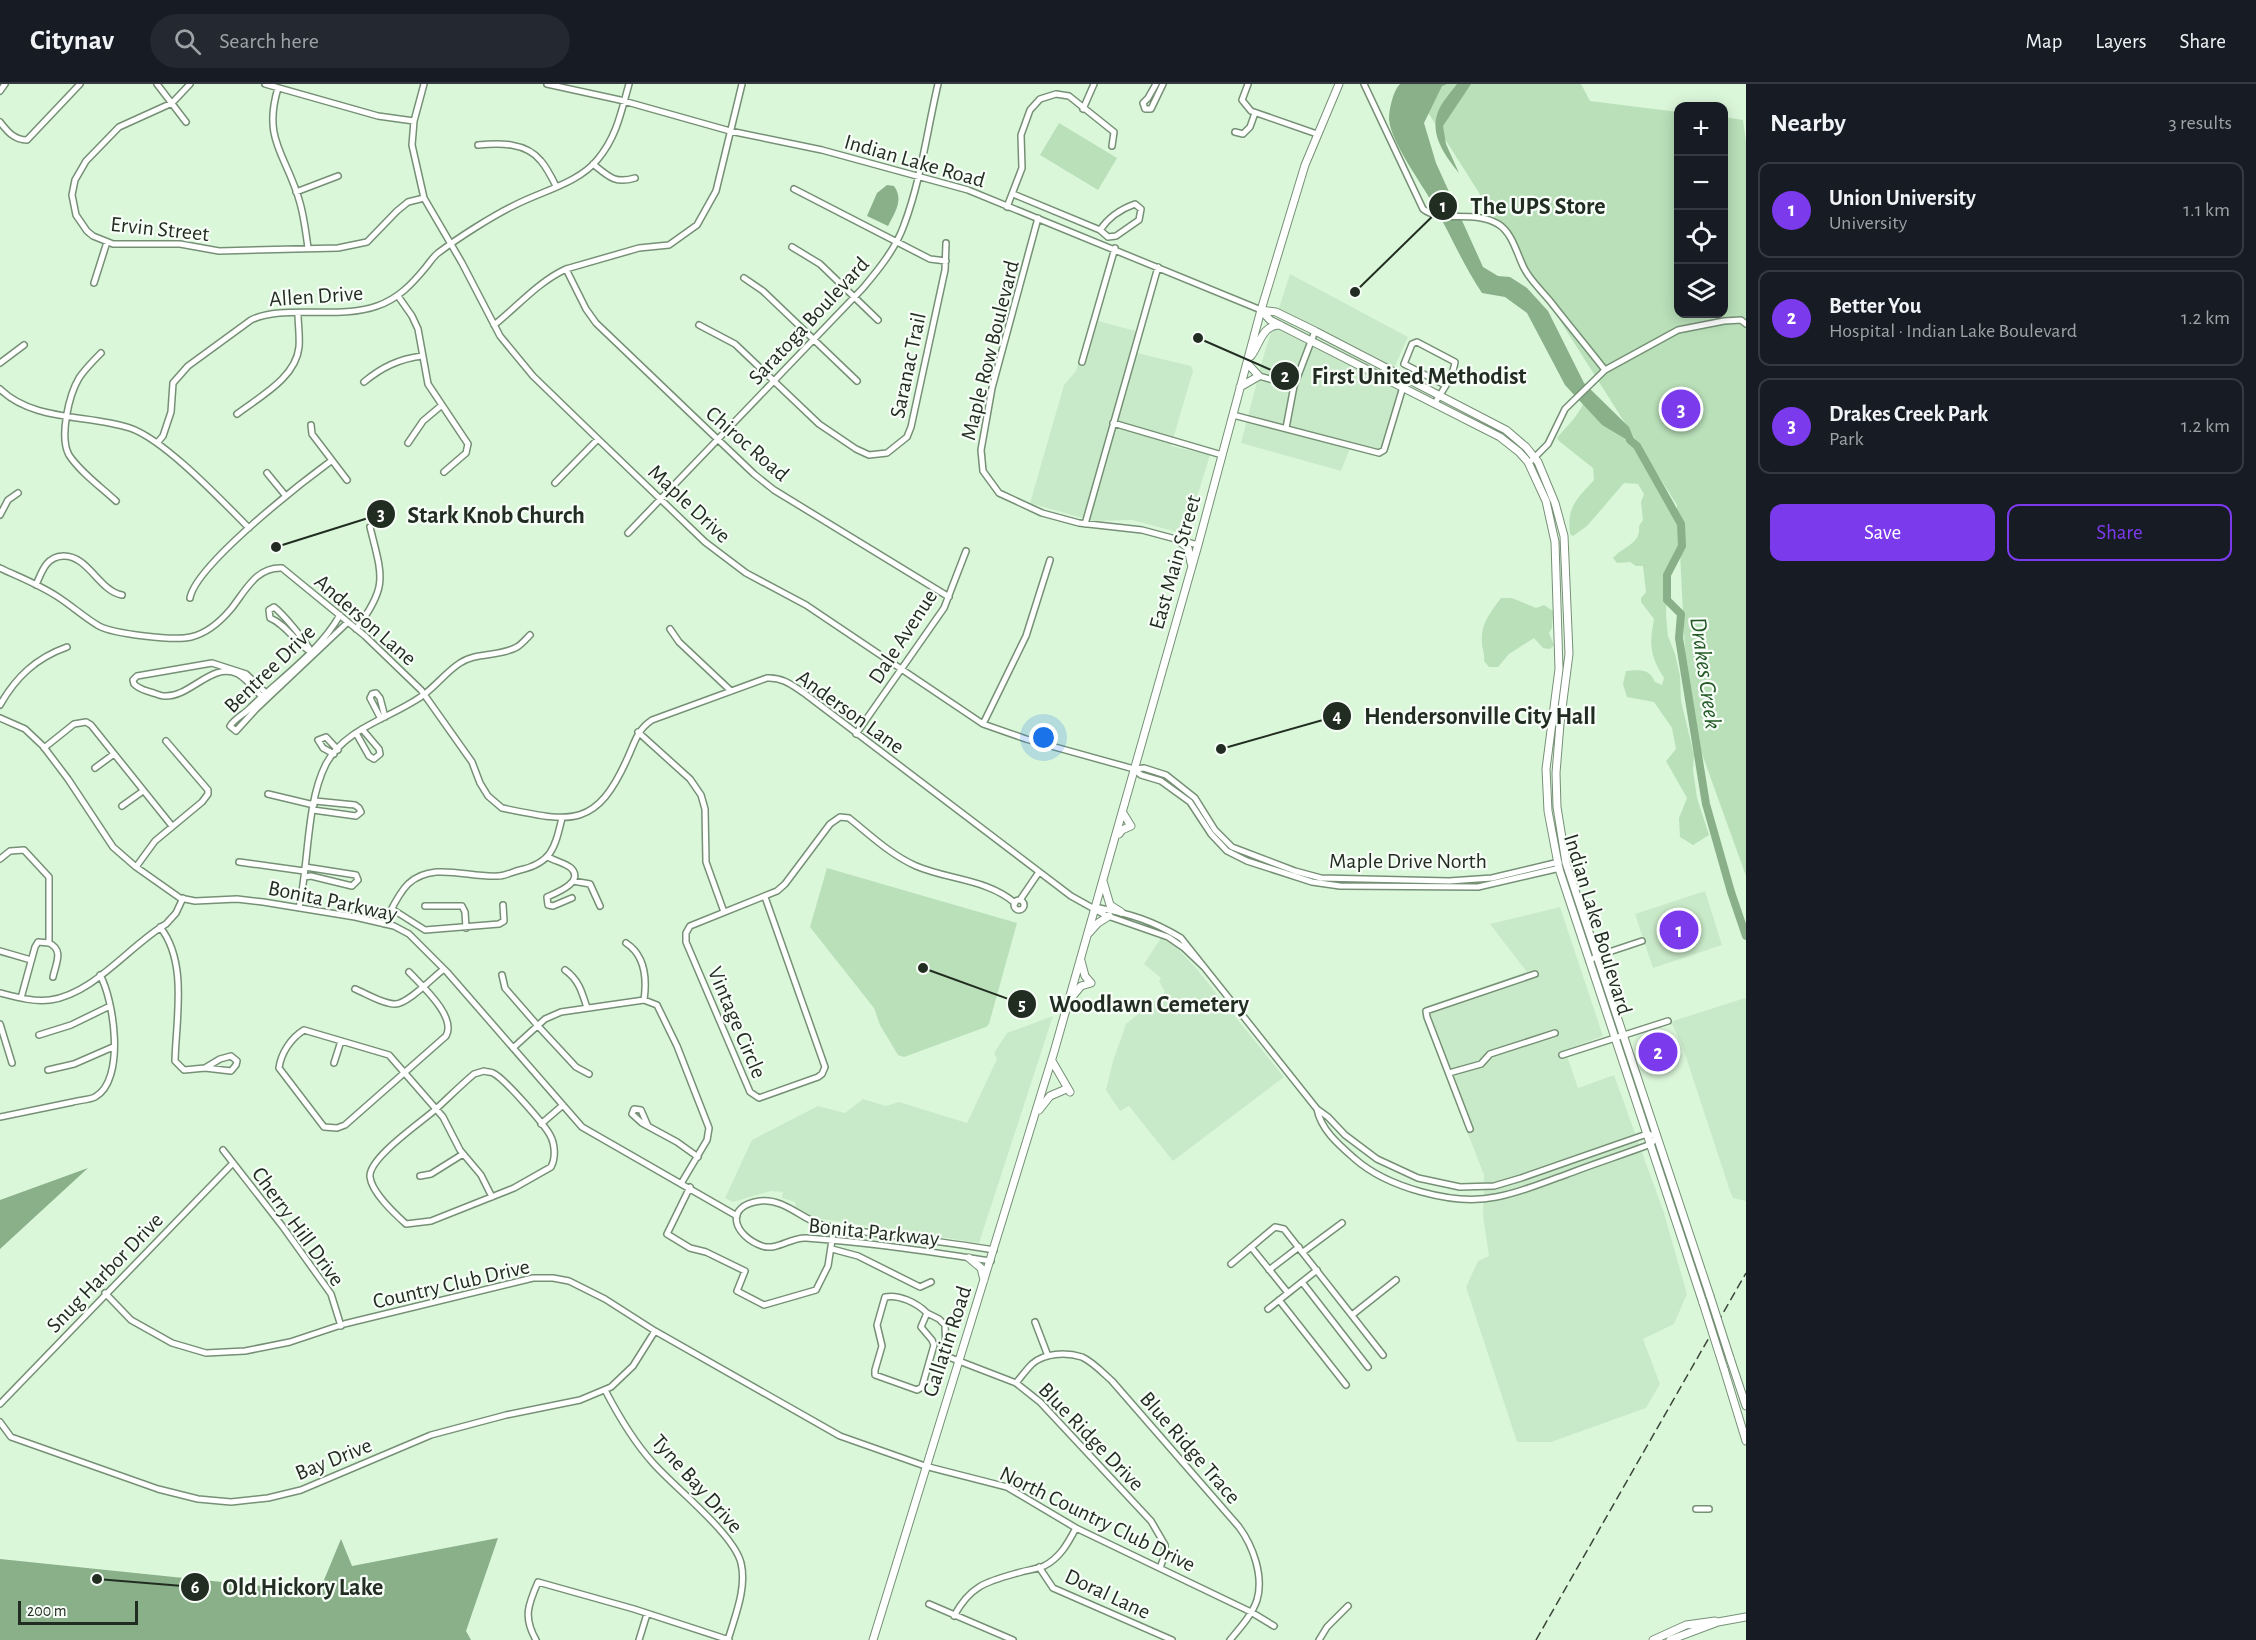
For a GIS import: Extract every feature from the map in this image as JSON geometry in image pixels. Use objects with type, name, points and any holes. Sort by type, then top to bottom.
[{"type":"main road","name":"East Main Street","points":[[1054,1052],[1192,567],[1261,310],[1301,178],[1339,84]]},
{"type":"main road","name":"Indian Lake Boulevard","points":[[1261,310],[1270,321],[1403,387],[1437,400]]},
{"type":"main road","name":"Indian Lake Boulevard","points":[[1261,310],[1276,312],[1315,331],[1500,437],[1532,460],[1546,479],[1564,536],[1569,654],[1556,773],[1561,865],[1597,956],[1746,1406]]},
{"type":"main road","points":[[1240,387],[1259,376],[1248,360],[1258,347],[1267,328],[1280,325]]},
{"type":"main road","points":[[1358,364],[1361,356]]},
{"type":"main road","name":"Indian Lake Boulevard","points":[[1532,460],[1550,514],[1556,554],[1559,669],[1546,769],[1548,811],[1589,961],[1651,1144],[1746,1441]]},
{"type":"main road","points":[[1178,540],[1188,548],[1192,567]]},
{"type":"main road","points":[[1557,593],[1566,593]]},
{"type":"main road","points":[[1115,838],[1131,825],[1123,813]]},
{"type":"main road","points":[[1103,880],[1108,902],[1121,912]]},
{"type":"main road","points":[[1087,936],[1098,923],[1109,916]]},
{"type":"main road","points":[[1069,1000],[1081,986],[1091,983],[1080,959]]},
{"type":"main road","name":"Gallatin Road","points":[[873,1640],[1054,1052]]},
{"type":"main road","points":[[1036,1114],[1050,1096],[1067,1091],[1052,1061]]},
{"type":"main road","points":[[969,1258],[981,1268],[984,1281]]},
{"type":"main road","points":[[1653,1640],[1715,1621],[1746,1617]]},
{"type":"main road","points":[[1659,1640],[1677,1632]]},
{"type":"main road","points":[[1670,1640],[1677,1632]]},
{"type":"street","points":[[0,91],[6,84]]},
{"type":"street","points":[[0,122],[10,134],[21,140],[27,140],[80,84]]},
{"type":"street","points":[[157,84],[186,122]]},
{"type":"street","name":"Ervin Street","points":[[190,84],[171,103],[119,127],[86,161],[75,180],[72,195],[76,215],[87,231],[107,242],[124,246],[180,244],[219,251],[338,248],[367,242],[408,202],[424,198]]},
{"type":"street","points":[[265,84],[378,116],[414,121]]},
{"type":"street","name":"Maple Drive","points":[[424,84],[414,121],[412,145],[424,198],[500,336],[514,356],[598,439],[705,542],[746,573],[806,604],[983,724],[1134,770]]},
{"type":"street","name":"Indian Lake Road","points":[[547,84],[730,131],[822,150],[968,190],[1261,310]]},
{"type":"street","name":"Allen Drive","points":[[157,443],[163,436],[171,412],[173,383],[188,366],[260,315],[339,314],[375,307],[398,296],[436,254],[512,206],[583,174],[616,132],[629,84]]},
{"type":"street","points":[[494,325],[518,306],[546,278],[566,268],[639,249],[669,246],[697,225],[716,191],[741,84]]},
{"type":"street","name":"Saratoga Boulevard","points":[[628,532],[876,273],[896,243],[904,226],[918,177],[938,84]]},
{"type":"street","points":[[1083,109],[1094,84]]},
{"type":"street","points":[[1156,84],[1143,103],[1145,109],[1151,109],[1163,84]]},
{"type":"street","points":[[1248,84],[1242,100],[1251,111],[1317,134]]},
{"type":"street","points":[[1364,84],[1422,209],[1437,215],[1488,218],[1502,226],[1526,271],[1605,370]]},
{"type":"street","points":[[278,88],[272,108],[272,127],[300,202],[308,248]]},
{"type":"street","points":[[1007,207],[1022,168],[1021,135],[1033,105],[1040,99],[1056,94],[1069,96],[1114,132],[1112,146]]},
{"type":"street","points":[[1235,132],[1242,134],[1246,131],[1256,113]]},
{"type":"street","points":[[478,145],[505,142],[532,153],[541,160],[556,186]]},
{"type":"street","points":[[593,164],[616,180],[635,178]]},
{"type":"street","points":[[296,192],[338,176]]},
{"type":"street","points":[[794,189],[896,243],[930,259],[946,261]]},
{"type":"street","points":[[1013,194],[1100,230],[1108,237],[1116,236],[1139,220],[1142,215],[1141,209],[1135,204],[1129,206],[1106,221],[1100,230]]},
{"type":"street","name":"Maple Row Boulevard","points":[[1038,218],[997,367],[984,433],[981,460],[983,471],[990,483],[1006,498],[1042,513],[1085,524],[1142,530],[1198,545]]},
{"type":"street","points":[[1067,230],[1071,218]]},
{"type":"street","points":[[94,283],[107,242]]},
{"type":"street","name":"Saranac Trail","points":[[699,325],[735,344],[773,382],[831,433],[856,449],[870,455],[878,455],[894,448],[907,437],[912,427],[946,261],[946,243]]},
{"type":"street","points":[[792,247],[820,264],[878,320]]},
{"type":"street","points":[[1082,362],[1115,249]]},
{"type":"street","points":[[1085,524],[1158,267]]},
{"type":"street","name":"Chiroc Road","points":[[566,268],[586,309],[596,323],[754,474],[774,490],[949,597]]},
{"type":"street","points":[[744,278],[763,291],[857,381]]},
{"type":"street","points":[[398,296],[415,322],[428,384],[464,436],[468,447],[466,453],[444,472]]},
{"type":"street","points":[[237,414],[288,373],[292,367],[299,347],[298,314]]},
{"type":"street","points":[[1532,460],[1550,442],[1560,417],[1572,400],[1605,370],[1678,330],[1724,321],[1741,320],[1746,324]]},
{"type":"street","points":[[1286,428],[1294,386],[1315,331]]},
{"type":"street","points":[[1437,400],[1454,369],[1455,362],[1417,342],[1412,344],[1404,364],[1445,385]]},
{"type":"street","points":[[0,363],[24,345]]},
{"type":"street","points":[[100,353],[78,380],[67,416],[64,438],[70,455],[116,501]]},
{"type":"street","points":[[364,382],[381,368],[408,358],[422,356]]},
{"type":"street","points":[[1259,376],[1294,386]]},
{"type":"street","points":[[1233,415],[1379,453],[1384,450],[1403,387]]},
{"type":"street","points":[[0,389],[8,397],[34,409],[131,428],[157,443],[198,478],[249,528]]},
{"type":"street","points":[[408,443],[423,421],[442,405]]},
{"type":"street","points":[[1113,423],[1222,455]]},
{"type":"street","points":[[311,425],[312,434],[347,480]]},
{"type":"street","points":[[555,483],[598,439]]},
{"type":"street","points":[[190,598],[191,591],[199,579],[249,528],[285,495],[332,461]]},
{"type":"street","points":[[267,473],[285,495]]},
{"type":"street","points":[[0,515],[8,500],[18,493]]},
{"type":"street","points":[[356,629],[372,608],[381,585],[370,527]]},
{"type":"street","name":"Dale Avenue","points":[[856,734],[944,608],[966,551]]},
{"type":"street","points":[[0,568],[36,585],[49,560],[55,556],[71,556],[115,594],[122,595]]},
{"type":"street","points":[[983,724],[1026,636],[1050,560]]},
{"type":"street","name":"Anderson Lane","points":[[36,585],[107,629],[131,634],[189,638],[205,632],[221,621],[251,583],[266,569],[282,567],[356,629],[424,694],[469,757],[480,783],[495,803],[502,808],[552,818],[578,817],[596,807],[609,792],[621,772],[638,732],[645,724],[730,691],[767,678],[775,678],[797,688],[1071,896],[1109,916],[1168,937],[1184,948],[1203,967]]},
{"type":"street","points":[[274,607],[283,615],[287,623],[308,645],[311,652],[303,648],[279,622],[270,618],[269,610],[274,607]]},
{"type":"street","name":"Bentree Drive","points":[[340,615],[328,634],[311,652],[246,712],[232,722],[230,726],[233,730],[236,731],[348,622]]},
{"type":"street","points":[[670,629],[680,642],[730,691]]},
{"type":"street","points":[[299,908],[314,805],[327,763],[336,752],[362,729],[404,708],[424,694],[458,664],[468,658],[516,648],[530,635]]},
{"type":"street","points":[[0,705],[23,672],[35,662],[67,647]]},
{"type":"street","points":[[212,663],[246,674],[264,695],[244,679],[229,671],[219,673],[184,692],[164,696],[140,689],[133,680],[137,676],[212,663]]},
{"type":"street","name":"Bonita Parkway","points":[[0,718],[25,729],[44,748],[68,779],[110,843],[136,867],[183,898],[195,901],[237,899],[299,908],[394,926],[409,934],[444,969],[582,1126],[737,1216]]},
{"type":"street","points":[[44,748],[74,724],[86,722],[95,729],[172,826]]},
{"type":"street","points":[[356,733],[369,756],[374,759],[380,756],[379,750],[362,729]]},
{"type":"street","points":[[638,732],[690,779],[701,795],[705,809],[706,862],[724,912]]},
{"type":"street","points":[[136,867],[155,842],[202,802],[208,794],[208,790],[166,741]]},
{"type":"street","points":[[95,768],[114,754]]},
{"type":"street","name":"Maple Drive North","points":[[1134,770],[1144,768],[1166,775],[1193,800],[1213,832],[1232,847],[1268,864],[1321,881],[1449,883],[1493,881],[1561,865]]},
{"type":"street","points":[[122,806],[143,791]]},
{"type":"street","points":[[268,794],[356,816],[361,812],[355,805],[314,805]]},
{"type":"street","name":"Vintage Circle","points":[[765,897],[825,1066],[818,1077],[763,1098],[756,1097],[750,1092],[686,942],[686,933],[690,926],[724,912],[773,894],[785,884],[833,820],[843,817],[849,818],[907,862],[995,890],[1017,902],[1039,872]]},
{"type":"street","points":[[384,924],[402,892],[410,883],[426,874],[451,872],[499,877],[534,867],[548,857],[553,850],[562,818]]},
{"type":"street","points":[[0,859],[10,851],[24,850],[49,877],[49,943]]},
{"type":"street","points":[[548,857],[572,869],[573,880],[567,888],[547,897],[548,905],[553,906],[572,898]]},
{"type":"street","points":[[239,862],[304,872],[356,875],[358,880],[352,886],[311,876],[304,872]]},
{"type":"street","points":[[573,880],[590,884],[600,906]]},
{"type":"street","points":[[0,993],[21,998],[50,1000],[81,988],[176,913],[183,898]]},
{"type":"street","points":[[392,909],[425,930],[502,923],[503,905]]},
{"type":"street","points":[[425,906],[462,906],[465,912],[466,928]]},
{"type":"street","points":[[1094,908],[1139,916],[1181,938],[1317,1109],[1345,1135],[1377,1159],[1418,1178],[1460,1187],[1494,1186],[1647,1134],[1658,1136]]},
{"type":"street","points":[[160,927],[170,942],[178,970],[175,1061],[184,1070],[205,1068],[231,1071],[237,1060],[226,1056],[205,1068]]},
{"type":"street","points":[[1589,961],[1597,956],[1642,941]]},
{"type":"street","points":[[21,998],[38,942],[57,946],[59,951],[53,977]]},
{"type":"street","points":[[626,943],[632,947],[644,967],[647,980],[644,1000]]},
{"type":"street","points":[[0,951],[31,960]]},
{"type":"street","points":[[355,989],[392,1004],[399,1004],[409,999],[444,969]]},
{"type":"street","points":[[565,970],[574,976],[580,986],[587,1008]]},
{"type":"street","points":[[409,972],[439,1006],[449,1023],[450,1030],[446,1036],[405,1073],[345,1125],[330,1129],[324,1127],[279,1068],[280,1059],[295,1035],[304,1030],[389,1055],[405,1073],[435,1109],[443,1117],[462,1154],[481,1175],[492,1197]]},
{"type":"street","points":[[1470,1129],[1426,1011],[1535,974]]},
{"type":"street","points":[[0,1118],[96,1097],[111,1079],[114,1026],[103,982],[99,975]]},
{"type":"street","points":[[502,975],[505,988],[538,1026],[576,1067],[589,1074]]},
{"type":"street","points":[[513,1048],[545,1019],[561,1012],[644,1000],[657,1005],[709,1128],[707,1140],[682,1182]]},
{"type":"street","points":[[39,1035],[71,1025],[110,1006]]},
{"type":"street","points":[[1562,1055],[1668,1021]]},
{"type":"street","points":[[0,1024],[12,1063]]},
{"type":"street","points":[[1449,1073],[1481,1064],[1490,1054],[1555,1033]]},
{"type":"street","points":[[334,1063],[341,1041]]},
{"type":"street","points":[[48,1070],[74,1064],[113,1047]]},
{"type":"street","points":[[493,1072],[506,1082],[541,1124],[551,1136],[555,1153],[551,1167],[514,1188],[431,1221],[406,1224],[385,1204],[370,1177],[372,1167],[387,1150],[474,1074],[493,1072]]},
{"type":"street","points":[[541,1124],[563,1105]]},
{"type":"street","points":[[1317,1109],[1319,1121],[1339,1145],[1368,1170],[1415,1190],[1459,1199],[1494,1198],[1522,1190],[1651,1144],[1658,1136]]},
{"type":"street","points":[[648,1126],[698,1157]]},
{"type":"street","name":"Cherry Hill Drive","points":[[223,1150],[283,1227],[331,1294],[341,1326]]},
{"type":"street","points":[[420,1176],[431,1174],[462,1154]]},
{"type":"street","name":"Snug Harbor Drive","points":[[0,1404],[233,1163]]},
{"type":"street","points":[[690,1187],[668,1236],[690,1248],[706,1252],[745,1271],[737,1291],[764,1305],[816,1290],[828,1266],[834,1241],[834,1227]]},
{"type":"street","name":"Bonita Parkway","points":[[991,1261],[802,1237],[767,1248],[753,1243],[741,1232],[736,1223],[737,1216],[740,1209],[760,1201],[776,1202],[808,1220],[834,1227],[994,1250]]},
{"type":"street","points":[[1269,1270],[1342,1223]]},
{"type":"street","points":[[1230,1264],[1275,1227],[1284,1229],[1383,1355]]},
{"type":"street","points":[[1251,1247],[1288,1293]]},
{"type":"street","points":[[832,1249],[858,1256],[920,1287],[931,1282]]},
{"type":"street","points":[[1268,1309],[1317,1270]]},
{"type":"street","name":"Country Club Drive","points":[[105,1293],[131,1320],[172,1344],[206,1353],[246,1351],[279,1344],[341,1326],[533,1278],[569,1281],[605,1299],[840,1436],[925,1466]]},
{"type":"street","points":[[1352,1315],[1396,1280]]},
{"type":"street","points":[[1302,1282],[1368,1367]]},
{"type":"street","points":[[927,1313],[921,1327],[934,1345],[921,1387],[917,1390],[910,1389],[875,1375],[874,1370],[882,1346],[877,1325],[885,1297],[891,1296],[919,1305],[927,1313],[939,1319],[945,1325],[946,1356],[959,1362]]},
{"type":"street","points":[[1280,1300],[1346,1385]]},
{"type":"street","points":[[1016,1383],[1033,1363],[1048,1356],[1035,1322]]},
{"type":"street","name":"Bay Drive","points":[[1,1427],[11,1437],[158,1489],[198,1498],[238,1501],[301,1491],[430,1435],[506,1414],[580,1400],[605,1390],[633,1366],[656,1330]]},
{"type":"street","name":"Blue Ridge Trace","points":[[1048,1356],[1069,1355],[1091,1363],[1112,1382],[1239,1527],[1251,1547],[1259,1587],[1251,1612],[1230,1640]]},
{"type":"street","name":"Blue Ridge Drive","points":[[959,1362],[1016,1383],[1040,1402],[1150,1521],[1165,1545],[1160,1568]]},
{"type":"street","name":"Tyne Bay Drive","points":[[536,1640],[527,1617],[538,1582],[728,1640],[741,1594],[741,1562],[734,1548],[721,1531],[651,1461],[616,1411],[605,1390]]},
{"type":"street","name":"North Country Club Drive","points":[[925,1466],[1007,1487],[1076,1528],[1251,1612],[1274,1626]]},
{"type":"street","points":[[1696,1509],[1708,1509]]},
{"type":"street","points":[[954,1616],[963,1599],[974,1590],[994,1580],[1044,1566],[1064,1550],[1076,1528]]},
{"type":"street","name":"Doral Lane","points":[[1039,1568],[1053,1588],[1172,1640]]},
{"type":"street","points":[[929,1604],[1013,1640]]},
{"type":"street","points":[[1319,1640],[1327,1627],[1348,1606]]},
{"type":"street","points":[[639,1640],[647,1614]]},
{"type":"shaded area","points":[[1400,84],[1447,84],[1442,86],[1424,123],[1436,163],[1483,267],[1498,276],[1510,277],[1527,288],[1548,311],[1584,383],[1629,427],[1637,446],[1602,425],[1565,385],[1527,313],[1505,297],[1482,293],[1395,139],[1389,115],[1393,96]]},
{"type":"shaded area","points":[[1410,84],[1581,84],[1590,101],[1674,112],[1674,318],[1728,318],[1728,118],[1743,120],[1746,142],[1746,876],[1688,715],[1680,552],[1667,575],[1666,616],[1668,636],[1680,676],[1681,701],[1694,755],[1693,770],[1697,798],[1709,835],[1693,845],[1680,837],[1679,818],[1687,798],[1666,761],[1676,749],[1672,728],[1654,702],[1627,697],[1623,684],[1626,671],[1647,672],[1655,682],[1662,685],[1664,678],[1652,650],[1651,636],[1654,619],[1641,602],[1646,592],[1643,566],[1636,566],[1630,562],[1617,563],[1613,558],[1635,541],[1639,532],[1639,526],[1643,520],[1641,502],[1644,494],[1638,484],[1624,483],[1587,526],[1573,536],[1570,534],[1572,509],[1594,480],[1593,468],[1557,438],[1583,404],[1602,425],[1637,446],[1677,517],[1677,505]]},
{"type":"shaded area","points":[[1457,84],[1471,84],[1443,126],[1446,144],[1459,173],[1444,153],[1436,129],[1439,109]]},
{"type":"shaded area","points":[[1059,123],[1117,158],[1098,190],[1040,155]]},
{"type":"shaded area","points":[[887,185],[894,186],[898,196],[896,211],[888,226],[867,216],[877,193]]},
{"type":"shaded area","points":[[1290,274],[1408,337],[1387,384],[1404,393],[1386,453],[1379,456],[1350,448],[1341,471],[1241,443],[1265,351]]},
{"type":"shaded area","points":[[1091,319],[1143,333],[1137,353],[1191,366],[1193,371],[1171,446],[1210,455],[1187,530],[1181,533],[1132,520],[1093,521],[1030,503],[1064,385],[1076,371]]},
{"type":"shaded area","points":[[1501,598],[1512,598],[1536,608],[1544,605],[1553,611],[1552,628],[1549,633],[1554,645],[1550,649],[1543,648],[1534,638],[1509,654],[1498,667],[1489,667],[1484,661],[1482,636],[1484,624]]},
{"type":"shaded area","points":[[827,868],[1017,923],[989,1024],[904,1057],[898,1055],[880,1025],[874,1008],[810,927]]},
{"type":"shaded area","points":[[1705,891],[1722,945],[1653,968],[1635,914]]},
{"type":"shaded area","points":[[1560,907],[1603,1036],[1565,1050],[1578,1088],[1614,1075],[1664,1213],[1687,1294],[1674,1324],[1643,1339],[1660,1384],[1646,1408],[1551,1442],[1517,1442],[1466,1287],[1478,1261],[1489,1256],[1483,1216],[1484,1175],[1422,1016],[1424,1007],[1527,972],[1490,924]]},
{"type":"shaded area","points":[[1161,938],[1176,947],[1196,968],[1284,1077],[1173,1161],[1129,1106],[1120,1111],[1106,1090],[1126,1024],[1165,992],[1159,981],[1161,978],[1144,964]]},
{"type":"shaded area","points":[[1745,998],[1746,1201],[1733,1198],[1730,1191],[1682,1045],[1672,1024],[1673,1021]]},
{"type":"shaded area","points":[[1053,1016],[979,1243],[815,1218],[796,1207],[795,1202],[782,1198],[783,1192],[771,1191],[733,1202],[725,1198],[752,1140],[818,1106],[845,1113],[863,1099],[886,1106],[899,1102],[967,1123],[997,1059],[994,1053],[1007,1033]]},
{"type":"shaded area","points":[[88,1168],[0,1249],[0,1200]]},
{"type":"shaded area","points":[[498,1538],[466,1631],[471,1640],[0,1640],[0,1559],[319,1592],[341,1539],[352,1566]]},
{"type":"waterway","name":"Drakes Creek","points":[[1630,440],[1637,446],[1681,524],[1682,546],[1667,575],[1667,600],[1681,614],[1679,638],[1706,804],[1746,936]]},
{"type":"railway","points":[[1536,1640],[1746,1273]]},
{"type":"place","name":"The UPS Store","points":[[1355,292]]},
{"type":"place","name":"First United Methodist","points":[[1198,338]]},
{"type":"place","name":"Drakes Creek Park","points":[[1681,409]]},
{"type":"place","name":"Stark Knob Church","points":[[276,547]]},
{"type":"place","name":"Hendersonville City Hall","points":[[1221,749]]},
{"type":"place","name":"Union University","points":[[1679,930]]},
{"type":"place","name":"Woodlawn Cemetery","points":[[923,968]]},
{"type":"place","name":"Better You","points":[[1658,1052]]},
{"type":"place","name":"Old Hickory Lake","points":[[97,1579]]}]
